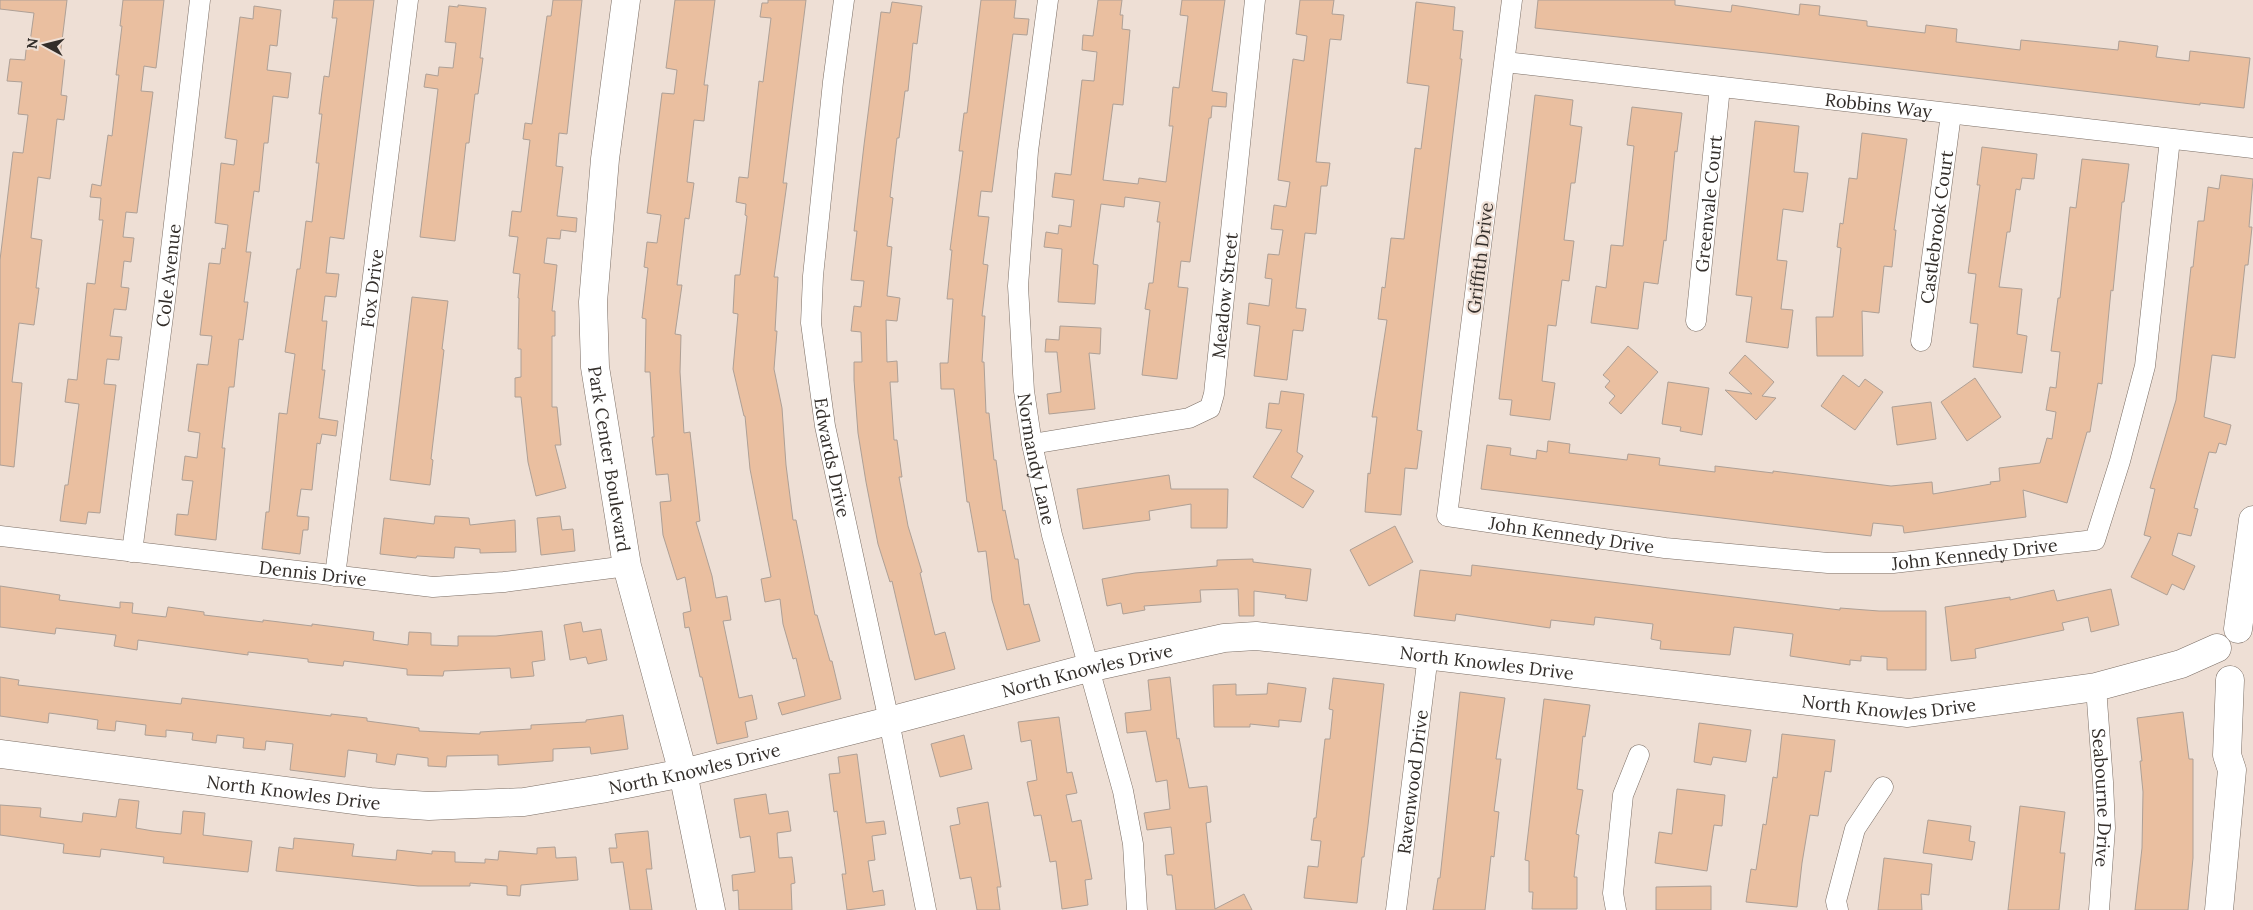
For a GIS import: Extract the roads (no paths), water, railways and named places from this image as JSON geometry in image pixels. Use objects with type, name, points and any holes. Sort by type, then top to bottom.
[{"type":"street","name":"Cole Avenue","points":[[132,552],[165,301],[200,0]]},
{"type":"street","name":"Fox Drive","points":[[335,576],[408,0]]},
{"type":"street","name":"Park Center Boulevard","points":[[626,0],[605,159],[593,302],[595,367],[627,566],[683,773],[712,910]]},
{"type":"street","name":"Edwards Drive","points":[[844,0],[832,92],[813,276],[811,323],[825,426],[890,722],[926,910]]},
{"type":"street","name":"Normandy Lane","points":[[1048,0],[1028,151],[1018,286],[1024,391],[1032,444],[1052,534],[1123,791],[1133,844],[1137,910]]},
{"type":"street","name":"Meadow Street","points":[[1032,444],[1189,418],[1210,408],[1214,394],[1255,0]]},
{"type":"street","name":"Griffith Drive","points":[[1447,516],[1512,0]]},
{"type":"street","name":"Robbins Way","points":[[1505,62],[2253,148]]},
{"type":"street","name":"Greenvale Court","points":[[1696,321],[1720,87]]},
{"type":"street","name":"Castlebrook Court","points":[[1921,341],[1951,114]]},
{"type":"street","name":"John Kennedy Drive","points":[[1447,516],[1665,548],[1828,563],[1893,563],[2096,540],[2120,461],[2145,366],[2170,139]]},
{"type":"street","points":[[2219,910],[2232,770],[2243,758],[2238,680],[2216,657],[2217,648],[2222,639],[2229,633],[2245,630],[2253,520]]},
{"type":"street","name":"Dennis Drive","points":[[0,536],[433,587],[504,582],[627,566]]},
{"type":"street","name":"North Knowles Drive","points":[[0,754],[370,802],[429,806],[524,802],[683,773],[890,722],[1088,668],[1224,638],[1256,636],[1908,713],[2096,686],[2181,664],[2217,648]]},
{"type":"street","name":"Ravenwood Drive","points":[[1396,910],[1428,656]]},
{"type":"street","name":"North Knowles Drive","points":[[2181,664],[2238,680]]},
{"type":"street","name":"Seabourne Drive","points":[[2096,686],[2104,782],[2105,828],[2099,910]]},
{"type":"street","points":[[1616,910],[1613,893],[1623,795],[1639,754]]},
{"type":"street","points":[[1838,910],[1836,901],[1855,829],[1883,787]]}]
